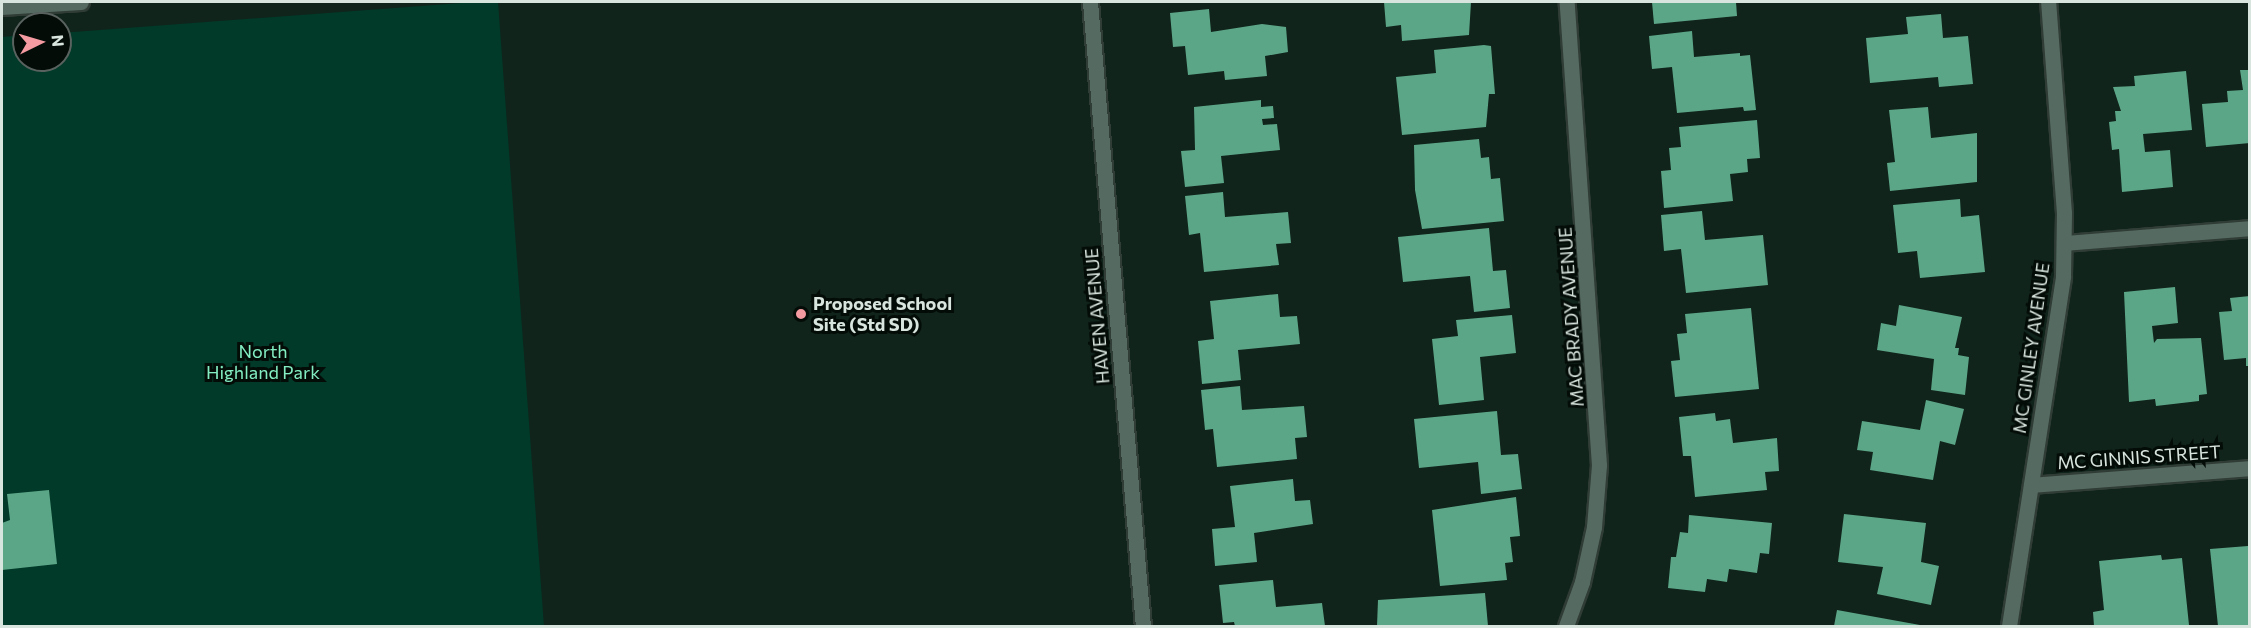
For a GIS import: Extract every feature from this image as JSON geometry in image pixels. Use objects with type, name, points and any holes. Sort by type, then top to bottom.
[{"type":"street","points":[[2,7],[81,2]]},
{"type":"street","name":"HAVEN AVENUE","points":[[1090,2],[1143,627]]},
{"type":"street","name":"MAC BRADY AVENUE","points":[[1566,627],[1582,582],[1594,527],[1599,465],[1567,2]]},
{"type":"street","points":[[2048,2],[2056,2]]},
{"type":"street","name":"MC GINLEY AVENUE","points":[[2009,627],[2063,276],[2064,243],[2048,2]]},
{"type":"street","points":[[2064,243],[2250,228]]},
{"type":"street","name":"MC GINNIS STREET","points":[[2031,484],[2250,468]]},
{"type":"green space","name":"North Highland Park","points":[[498,2],[544,626],[2,626],[2,37],[12,36],[12,72],[72,72],[72,32]]},
{"type":"building","points":[[1384,2],[1471,2],[1469,35],[1402,41],[1401,25],[1386,27]]},
{"type":"building","points":[[1652,2],[1736,2],[1737,16],[1654,24]]},
{"type":"building","points":[[1209,9],[1211,32],[1262,24],[1286,27],[1288,52],[1265,56],[1267,76],[1225,80],[1224,71],[1188,75],[1185,46],[1173,47],[1170,13]]},
{"type":"building","points":[[1941,14],[1943,38],[1968,36],[1973,84],[1939,87],[1938,77],[1870,83],[1866,38],[1908,34],[1906,17]]},
{"type":"building","points":[[1692,31],[1694,57],[1740,53],[1740,56],[1750,55],[1756,110],[1744,111],[1743,107],[1677,113],[1672,67],[1652,69],[1649,36]]},
{"type":"building","points":[[1491,46],[1495,94],[1489,94],[1486,127],[1402,135],[1396,77],[1436,73],[1434,50]]},
{"type":"building","points":[[2240,70],[2250,70],[2250,143],[2206,147],[2202,104],[2228,102],[2227,91],[2243,90]]},
{"type":"building","points":[[2186,71],[2192,130],[2143,134],[2145,152],[2170,150],[2173,187],[2122,192],[2119,149],[2112,150],[2109,122],[2116,121],[2115,111],[2121,111],[2113,87],[2135,86],[2134,76]]},
{"type":"building","points":[[1261,100],[1261,107],[1273,106],[1274,118],[1262,119],[1263,125],[1277,124],[1280,150],[1221,156],[1224,183],[1185,187],[1181,151],[1195,150],[1194,107]]},
{"type":"building","points":[[1928,107],[1931,138],[1977,133],[1977,182],[1890,191],[1887,163],[1895,162],[1889,110]]},
{"type":"building","points":[[1757,120],[1760,158],[1747,159],[1748,172],[1730,174],[1733,201],[1664,208],[1661,171],[1671,170],[1669,148],[1681,147],[1679,127]]},
{"type":"building","points":[[1479,139],[1481,158],[1489,157],[1491,179],[1500,178],[1504,221],[1422,229],[1415,190],[1414,145]]},
{"type":"building","points":[[1223,192],[1225,217],[1288,212],[1291,243],[1276,244],[1279,265],[1204,272],[1200,233],[1189,235],[1185,196]]},
{"type":"building","points":[[1960,199],[1961,217],[1979,215],[1985,272],[1920,278],[1917,251],[1898,253],[1893,205]]},
{"type":"building","points":[[1702,211],[1705,240],[1763,235],[1768,285],[1686,293],[1681,249],[1664,251],[1661,215]]},
{"type":"building","points":[[1489,228],[1493,271],[1506,270],[1510,308],[1474,312],[1470,276],[1403,282],[1398,237]]},
{"type":"building","points":[[2175,287],[2178,323],[2152,326],[2154,343],[2157,339],[2201,338],[2207,394],[2199,395],[2199,401],[2156,406],[2155,399],[2129,402],[2124,292]]},
{"type":"building","points":[[1278,294],[1280,317],[1297,316],[1300,344],[1238,350],[1241,380],[1202,384],[1198,341],[1214,339],[1210,301]]},
{"type":"building","points":[[2250,296],[2250,366],[2246,366],[2246,358],[2224,360],[2219,312],[2232,311],[2230,298]]},
{"type":"building","points":[[1899,305],[1962,317],[1955,348],[1959,348],[1958,355],[1969,357],[1965,395],[1931,390],[1934,359],[1877,350],[1881,323],[1896,326]]},
{"type":"building","points":[[1751,308],[1759,389],[1675,397],[1671,361],[1680,360],[1677,334],[1687,333],[1685,314]]},
{"type":"building","points":[[1512,315],[1516,353],[1480,357],[1484,400],[1439,405],[1432,339],[1458,336],[1456,320]]},
{"type":"building","points":[[1240,386],[1242,410],[1304,406],[1307,437],[1295,438],[1297,459],[1217,467],[1213,429],[1205,430],[1201,390]]},
{"type":"building","points":[[1926,400],[1964,409],[1955,445],[1940,441],[1933,480],[1870,470],[1873,452],[1857,450],[1862,421],[1920,430]]},
{"type":"building","points":[[1497,411],[1501,455],[1518,454],[1522,489],[1481,494],[1478,462],[1419,468],[1414,419]]},
{"type":"building","points":[[1715,413],[1716,421],[1730,419],[1733,443],[1777,438],[1779,471],[1765,472],[1767,490],[1695,497],[1691,456],[1683,456],[1679,417]]},
{"type":"building","points":[[1293,479],[1295,501],[1310,500],[1313,524],[1254,533],[1257,562],[1215,566],[1212,529],[1235,527],[1230,486]]},
{"type":"building","points":[[49,490],[57,564],[2,570],[2,523],[10,520],[7,494]]},
{"type":"building","points":[[1516,497],[1520,536],[1510,537],[1513,562],[1505,563],[1507,580],[1440,586],[1432,510]]},
{"type":"building","points":[[1844,514],[1926,523],[1921,562],[1939,566],[1931,605],[1877,594],[1883,567],[1838,562]]},
{"type":"building","points":[[1689,515],[1772,523],[1769,554],[1760,553],[1757,573],[1729,569],[1727,582],[1707,579],[1705,592],[1668,588],[1671,557],[1676,557],[1680,532],[1688,533]]},
{"type":"building","points":[[2248,546],[2250,626],[2218,626],[2210,549]]},
{"type":"building","points":[[2161,555],[2162,560],[2182,558],[2189,625],[2094,626],[2093,612],[2104,610],[2099,561]]},
{"type":"building","points":[[1273,580],[1276,607],[1322,603],[1325,626],[1235,626],[1234,622],[1223,623],[1219,585]]},
{"type":"building","points":[[1485,593],[1488,626],[1377,626],[1378,600]]},
{"type":"building","points":[[1837,610],[1920,625],[1920,626],[1834,626]]},
{"type":"place","name":"Proposed School Site (Std SD)","points":[[801,314]]}]
